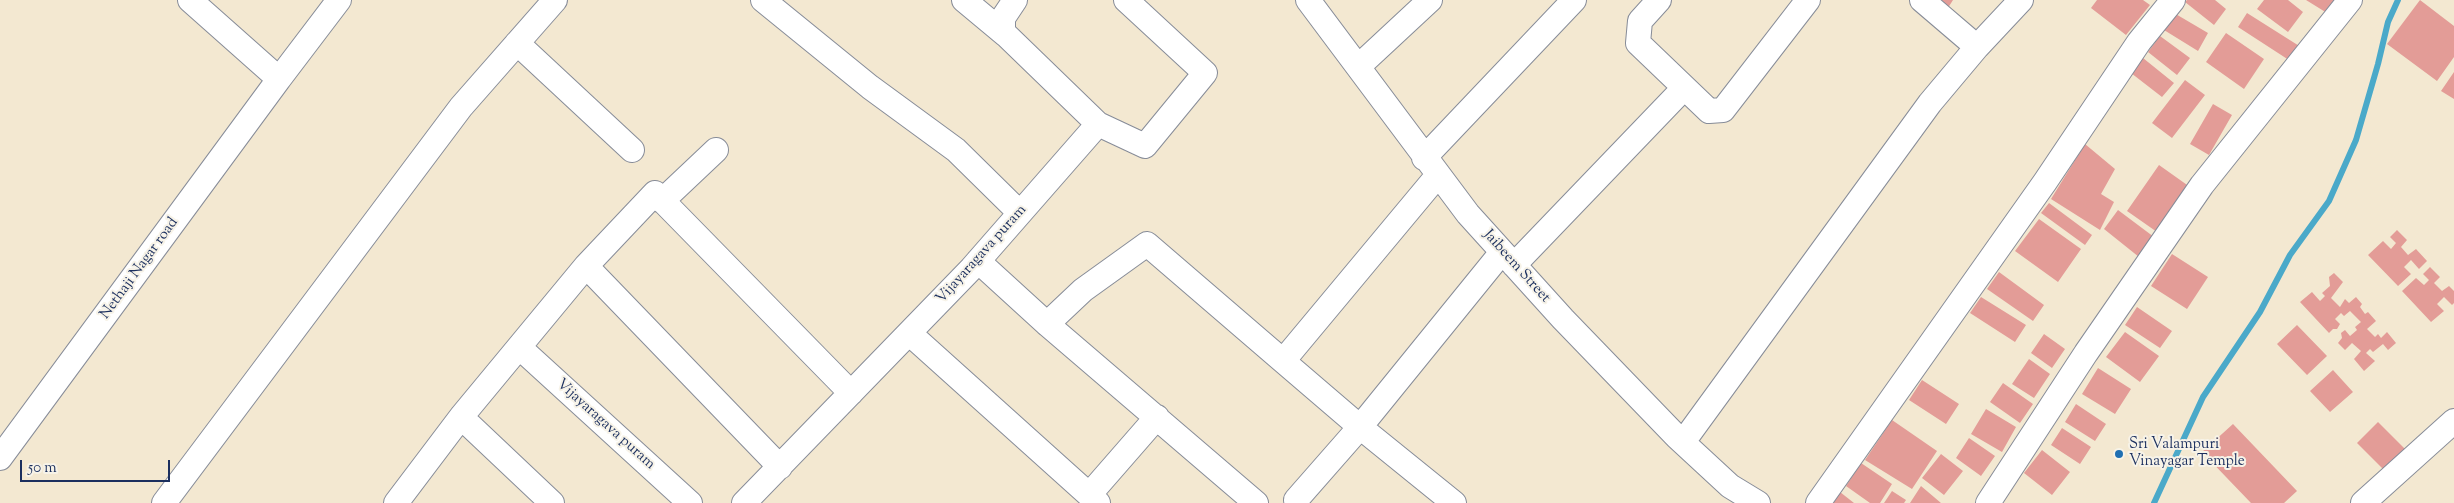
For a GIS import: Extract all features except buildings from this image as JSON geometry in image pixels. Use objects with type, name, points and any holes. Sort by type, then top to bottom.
[{"type":"street","points":[[190,0],[279,79],[339,0]]},
{"type":"street","points":[[164,503],[461,107],[555,0]]},
{"type":"street","points":[[763,0],[870,87],[956,150],[1020,213]]},
{"type":"street","points":[[964,0],[1006,35],[1098,124],[1145,146],[1205,73],[1126,0]]},
{"type":"street","points":[[1006,35],[1003,32],[1003,18],[1015,0]]},
{"type":"street","name":"Jaibeem Street","points":[[1308,0],[1468,214],[1563,319],[1683,442],[1730,486],[1758,503]]},
{"type":"street","points":[[1359,66],[1430,0]]},
{"type":"street","points":[[1283,361],[1431,166],[1574,0]]},
{"type":"street","points":[[1659,0],[1640,21],[1638,44],[1709,111],[1723,110],[1808,0]]},
{"type":"street","points":[[1922,0],[1977,47]]},
{"type":"street","points":[[1683,442],[1930,103],[1977,47],[2021,0]]},
{"type":"street","points":[[1818,503],[2045,182],[2139,42],[2174,0]]},
{"type":"street","points":[[1988,503],[2086,353],[2202,185],[2350,0]]},
{"type":"street","points":[[518,43],[632,150]]},
{"type":"street","name":"Nethaji Nagar road","points":[[0,458],[279,79]]},
{"type":"street","points":[[1296,500],[1508,258],[1684,88]]},
{"type":"street","name":"Vijayaragava puram","points":[[744,503],[978,261],[1098,124]]},
{"type":"street","points":[[662,201],[716,150]]},
{"type":"street","points":[[396,503],[461,417],[586,266],[655,193],[851,393]]},
{"type":"street","points":[[1047,324],[1083,290],[1147,244],[1360,427],[1454,503]]},
{"type":"street","points":[[978,261],[1047,324],[1158,417],[1256,503]]},
{"type":"street","points":[[586,266],[780,467]]},
{"type":"street","points":[[909,333],[1094,499],[1158,417]]},
{"type":"street","name":"Vijayaragava puram","points":[[519,347],[690,503]]},
{"type":"street","points":[[461,417],[552,503]]},
{"type":"street","points":[[2362,503],[2454,420]]},
{"type":"waterway","points":[[2154,503],[2203,397],[2260,312],[2290,255],[2329,201],[2356,140],[2388,22],[2398,0]]},
{"type":"place","name":"Sri Valampuri Vinayagar Temple","points":[[2119,454]]}]
